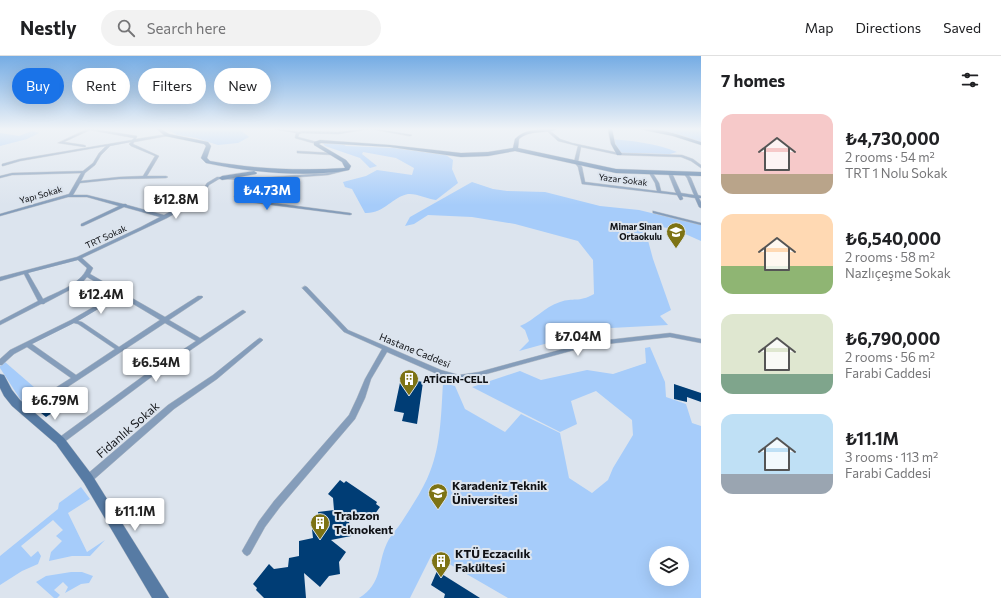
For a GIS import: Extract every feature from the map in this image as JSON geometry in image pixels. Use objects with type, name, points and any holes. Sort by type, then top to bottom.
[{"type":"street","points":[[2,165],[51,154]]},
{"type":"street","name":"Yapı Sokak","points":[[0,215],[69,196],[74,192],[84,172],[94,164],[100,154]]},
{"type":"street","points":[[145,177],[157,156],[153,154]]},
{"type":"street","points":[[206,154],[204,158],[208,162],[245,168],[281,171]]},
{"type":"street","points":[[333,154],[344,161],[348,166],[347,169]]},
{"type":"street","points":[[455,154],[480,154]]},
{"type":"street","points":[[540,154],[616,171],[701,174]]},
{"type":"street","points":[[576,162],[578,154]]},
{"type":"street","points":[[628,154],[682,156],[692,160],[701,167]]},
{"type":"street","name":"Yazar Sokak","points":[[576,162],[580,167],[582,183],[701,197]]},
{"type":"street","points":[[2,165],[9,168],[8,174]]},
{"type":"street","points":[[222,178],[281,171],[347,169]]},
{"type":"street","points":[[222,178],[257,179],[328,174],[347,169]]},
{"type":"street","points":[[0,177],[8,174],[84,172]]},
{"type":"street","points":[[651,173],[657,183],[659,192]]},
{"type":"street","points":[[670,173],[677,193],[681,199]]},
{"type":"street","points":[[685,174],[689,178],[695,196],[701,206]]},
{"type":"street","points":[[80,182],[145,177],[166,177]]},
{"type":"street","name":"TRT Sokak","points":[[0,279],[79,258],[165,217],[199,198],[208,184],[222,178]]},
{"type":"street","points":[[257,179],[240,188],[236,197],[242,200],[350,214]]},
{"type":"street","points":[[69,196],[87,196],[165,217]]},
{"type":"street","points":[[83,225],[125,205]]},
{"type":"street","points":[[0,210],[7,213]]},
{"type":"street","points":[[656,212],[701,224]]},
{"type":"street","points":[[0,323],[79,283],[87,275],[90,268],[79,258]]},
{"type":"street","points":[[25,272],[42,302]]},
{"type":"street","points":[[87,275],[199,340]]},
{"type":"street","name":"Hastane Caddesi","points":[[305,288],[346,331],[439,372],[459,377],[479,374],[589,344],[670,335],[701,341]]},
{"type":"street","points":[[0,363],[12,352],[73,321],[120,294]]},
{"type":"street","points":[[25,411],[200,297]]},
{"type":"street","points":[[60,441],[199,340],[242,312]]},
{"type":"street","points":[[73,321],[80,323],[120,350]]},
{"type":"street","name":"Fidanlık Sokak","points":[[88,479],[171,407],[214,377],[260,340]]},
{"type":"street","points":[[27,344],[76,378]]},
{"type":"street","points":[[247,551],[262,524],[277,504],[352,417],[368,379],[385,349]]},
{"type":"street","points":[[0,378],[8,393],[25,411],[60,441],[88,479],[160,598]]},
{"type":"shaded area","points":[[349,154],[362,154],[377,166],[370,168],[360,158]]},
{"type":"shaded area","points":[[376,154],[446,155],[453,160],[452,169],[458,183],[436,200],[415,194],[408,194],[397,198],[377,211],[365,213],[352,189],[345,187],[343,182],[366,176],[377,170],[412,175],[414,168],[396,158]]},
{"type":"shaded area","points":[[472,182],[493,189],[507,191],[545,192],[600,206],[639,210],[701,225],[701,241],[674,229],[655,226],[646,233],[653,259],[671,310],[660,316],[668,325],[611,328],[588,332],[519,351],[529,341],[525,330],[520,326],[554,304],[589,297],[594,294],[593,260],[578,241],[515,224],[472,217],[428,215],[414,224],[405,226],[410,217]]},
{"type":"shaded area","points":[[650,347],[665,382],[666,397],[686,404],[692,423],[701,426],[701,598],[508,598],[432,554],[410,598],[359,598],[367,592],[376,580],[388,540],[418,496],[432,468],[440,432],[443,383],[455,386],[465,409],[505,432],[521,414],[560,433],[569,478],[592,493],[608,480],[613,468],[633,435],[632,420],[596,391],[571,401],[577,424],[560,432],[472,387],[520,371],[541,380],[587,370],[613,374],[646,363],[645,348]]},
{"type":"shaded area","points":[[5,362],[42,394],[30,402],[22,402],[0,368],[0,366]]},
{"type":"shaded area","points":[[81,487],[90,499],[68,513],[87,552],[105,540],[90,556],[72,556],[49,561],[51,552],[62,541],[56,536],[63,530],[53,520],[21,546],[31,557],[38,551],[41,556],[38,564],[22,571],[0,585],[0,556],[58,509],[59,503]]},
{"type":"shaded area","points":[[71,572],[82,572],[93,576],[89,583],[81,584],[65,593],[68,587],[63,582],[54,590],[60,595],[57,598],[54,598],[36,582],[46,576]]},
{"type":"building","name":"ATİGEN-CELL","points":[[401,378],[423,382],[417,424],[402,421],[404,413],[394,411]]},
{"type":"building","points":[[674,384],[701,393],[701,402],[687,397],[687,402],[674,399]]},
{"type":"building","points":[[54,398],[64,405],[46,417],[36,409]]},
{"type":"building","name":"Trabzon Teknokent","points":[[340,480],[344,483],[346,481],[377,502],[376,504],[380,507],[369,522],[364,518],[349,521],[351,536],[331,540],[346,552],[339,562],[340,574],[329,576],[320,587],[304,573],[306,598],[264,598],[256,590],[257,588],[253,584],[269,564],[274,569],[288,567],[289,558],[299,556],[299,541],[313,538],[312,529],[320,527],[318,512],[334,510],[333,498],[328,494]]},
{"type":"building","name":"KTÜ Eczacılık Fakültesi","points":[[437,571],[480,598],[444,598],[445,594],[431,585]]},
{"type":"place","name":"Mimar Sinan Ortaokulu","points":[[676,249]]},
{"type":"place","name":"ATİGEN-CELL","points":[[409,396]]},
{"type":"place","name":"Karadeniz Teknik Üniversitesi","points":[[438,510]]},
{"type":"place","name":"Trabzon Teknokent","points":[[320,540]]},
{"type":"place","name":"KTÜ Eczacılık Fakültesi","points":[[441,578]]}]
